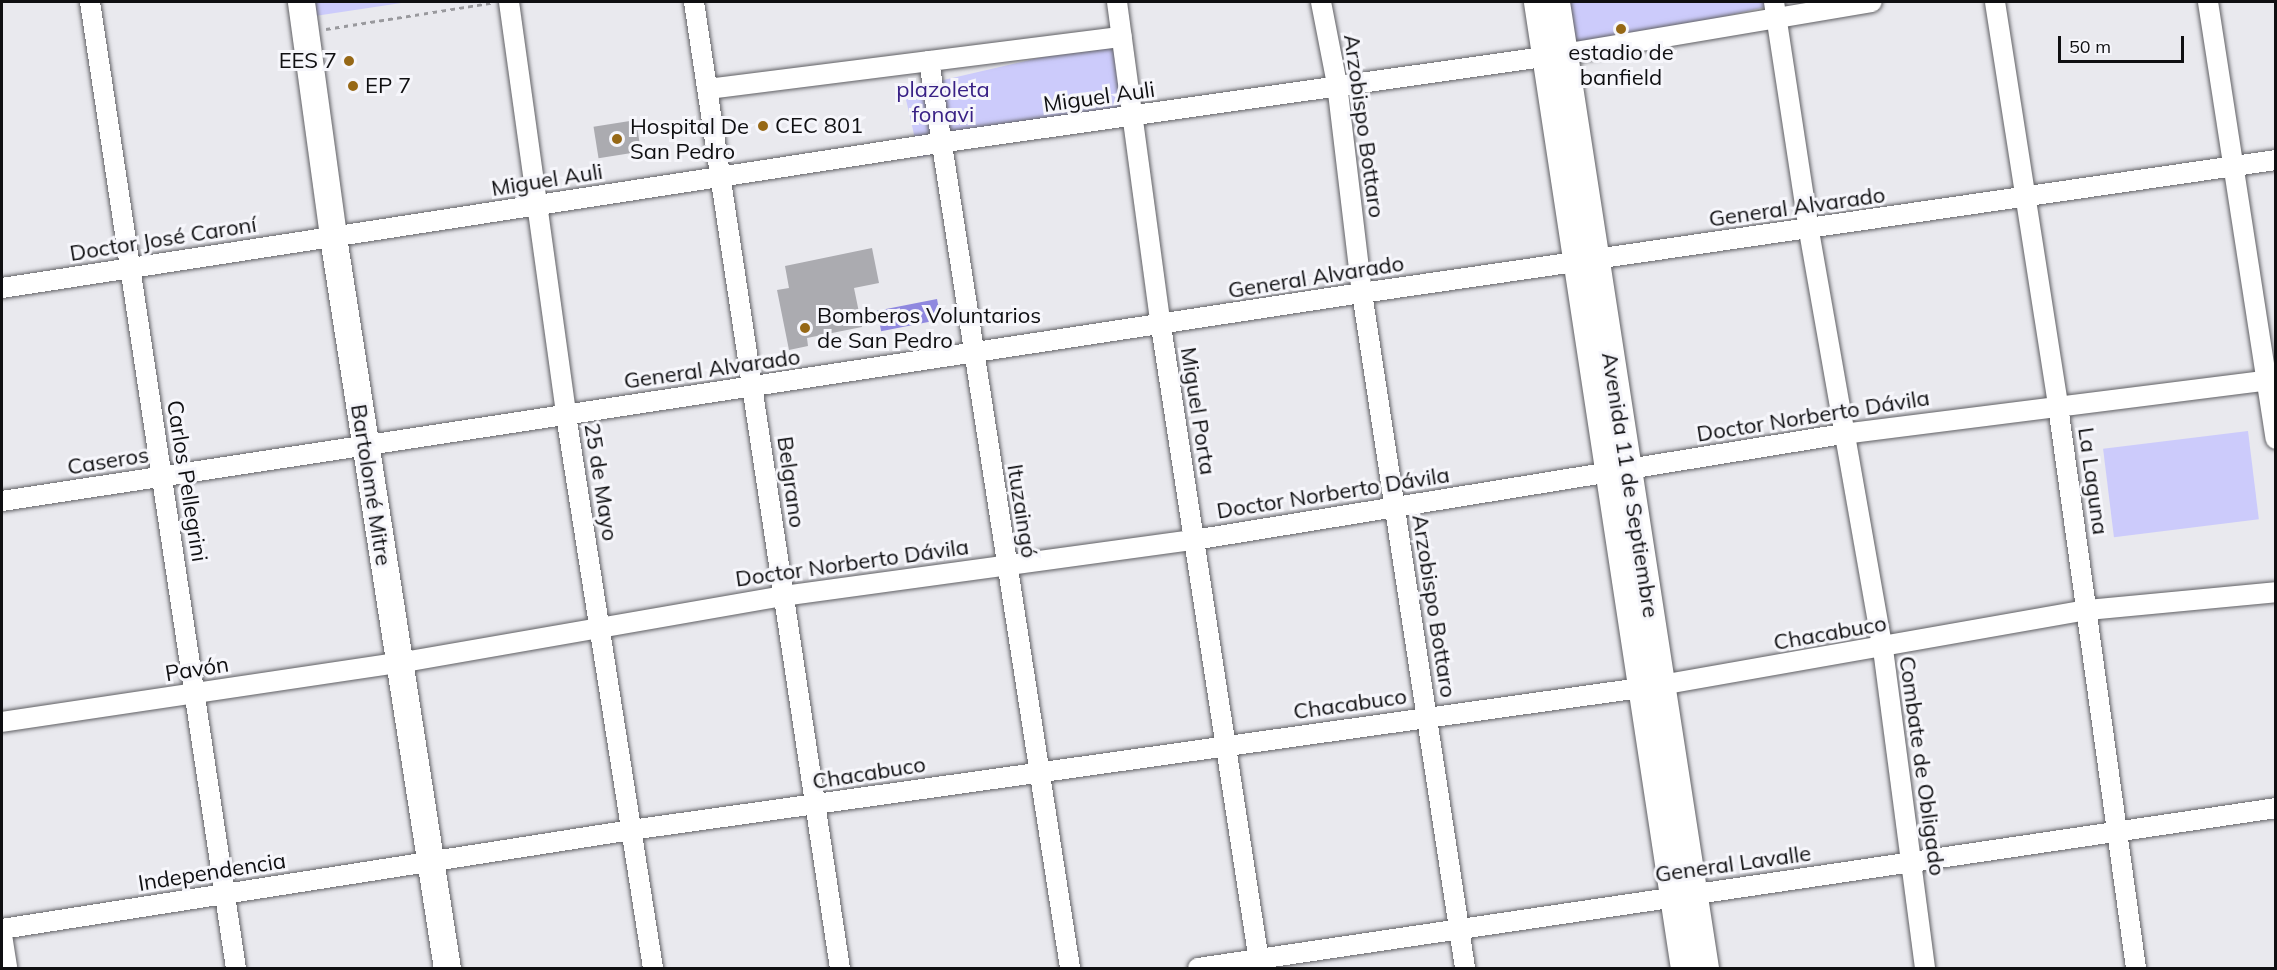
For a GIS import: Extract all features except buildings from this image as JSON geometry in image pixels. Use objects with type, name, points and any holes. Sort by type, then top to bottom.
[{"type":"main road","name":"Bartolomé Mitre","points":[[301,2],[333,237],[447,969]]},
{"type":"main road","name":"Avenida 11 de Septiembre","points":[[1537,2],[1554,55],[1683,895],[1705,969]]},
{"type":"main road","name":"Avenida 11 de Septiembre","points":[[1554,55],[1556,2]]},
{"type":"main road","name":"Avenida 11 de Septiembre","points":[[1683,895],[1684,969]]},
{"type":"street","name":"Carlos Pellegrini","points":[[90,2],[236,969]]},
{"type":"street","name":"25 de Mayo","points":[[509,2],[566,415],[653,969]]},
{"type":"street","name":"Belgrano","points":[[694,2],[840,969]]},
{"type":"street","name":"Miguel Porta","points":[[1117,2],[1161,326],[1223,745],[1259,964]]},
{"type":"street","name":"Arzobispo Bottaro","points":[[1321,2],[1337,84],[1362,293],[1465,969]]},
{"type":"street","name":"Miguel Auli","points":[[333,237],[939,143],[1134,117],[1337,84],[1554,55],[1776,10],[1872,2]]},
{"type":"street","name":"La Laguna","points":[[1995,2],[2023,196],[2058,406],[2115,832],[2136,969]]},
{"type":"street","points":[[2208,2],[2233,166],[2271,380],[2276,439]]},
{"type":"street","name":"Combate de Obligado","points":[[1776,10],[1809,231],[1882,649],[1925,969]]},
{"type":"street","points":[[708,89],[1122,37]]},
{"type":"street","name":"Ituzaingó","points":[[929,61],[939,143],[1070,969]]},
{"type":"street","name":"General Alvarado","points":[[365,445],[1161,326],[1362,293],[1586,260],[1809,231],[2023,196],[2276,160]]},
{"type":"street","name":"Doctor José Caroní","points":[[2,288],[333,237]]},
{"type":"street","name":"Doctor Norberto Dávila","points":[[399,663],[783,596],[1194,540],[1843,434],[2271,380]]},
{"type":"street","name":"Caseros","points":[[2,501],[365,445]]},
{"type":"street","name":"Chacabuco","points":[[430,862],[631,830],[814,806],[1039,771],[1651,687],[1882,649],[2087,610],[2276,592]]},
{"type":"street","name":"Pavón","points":[[2,722],[399,663]]},
{"type":"street","name":"General Lavalle","points":[[1198,969],[1259,964],[1683,895],[2276,808]]},
{"type":"street","name":"Independencia","points":[[2,929],[430,862]]},
{"type":"street","points":[[2,935],[7,969]]},
{"type":"path","points":[[305,32],[499,2]]},
{"type":"green space","points":[[313,2],[408,2],[315,16]]},
{"type":"green space","name":"estadio de banfield","points":[[1567,2],[1764,2],[1765,7],[1575,51]]},
{"type":"green space","name":"plazoleta fonavi","points":[[1117,40],[1133,108],[919,157],[904,89]]},
{"type":"green space","points":[[2248,431],[2259,519],[2114,537],[2103,449]]},
{"type":"shaded area","points":[[937,299],[941,320],[881,331],[877,311]]},
{"type":"place","name":"estadio de banfield","points":[[1621,29]]},
{"type":"place","name":"EES 7","points":[[349,61]]},
{"type":"place","name":"EP 7","points":[[353,86]]},
{"type":"place","name":"CEC 801","points":[[763,126]]},
{"type":"place","name":"Hospital De San Pedro","points":[[617,139]]},
{"type":"place","name":"Bomberos Voluntarios de San Pedro","points":[[805,328]]}]
